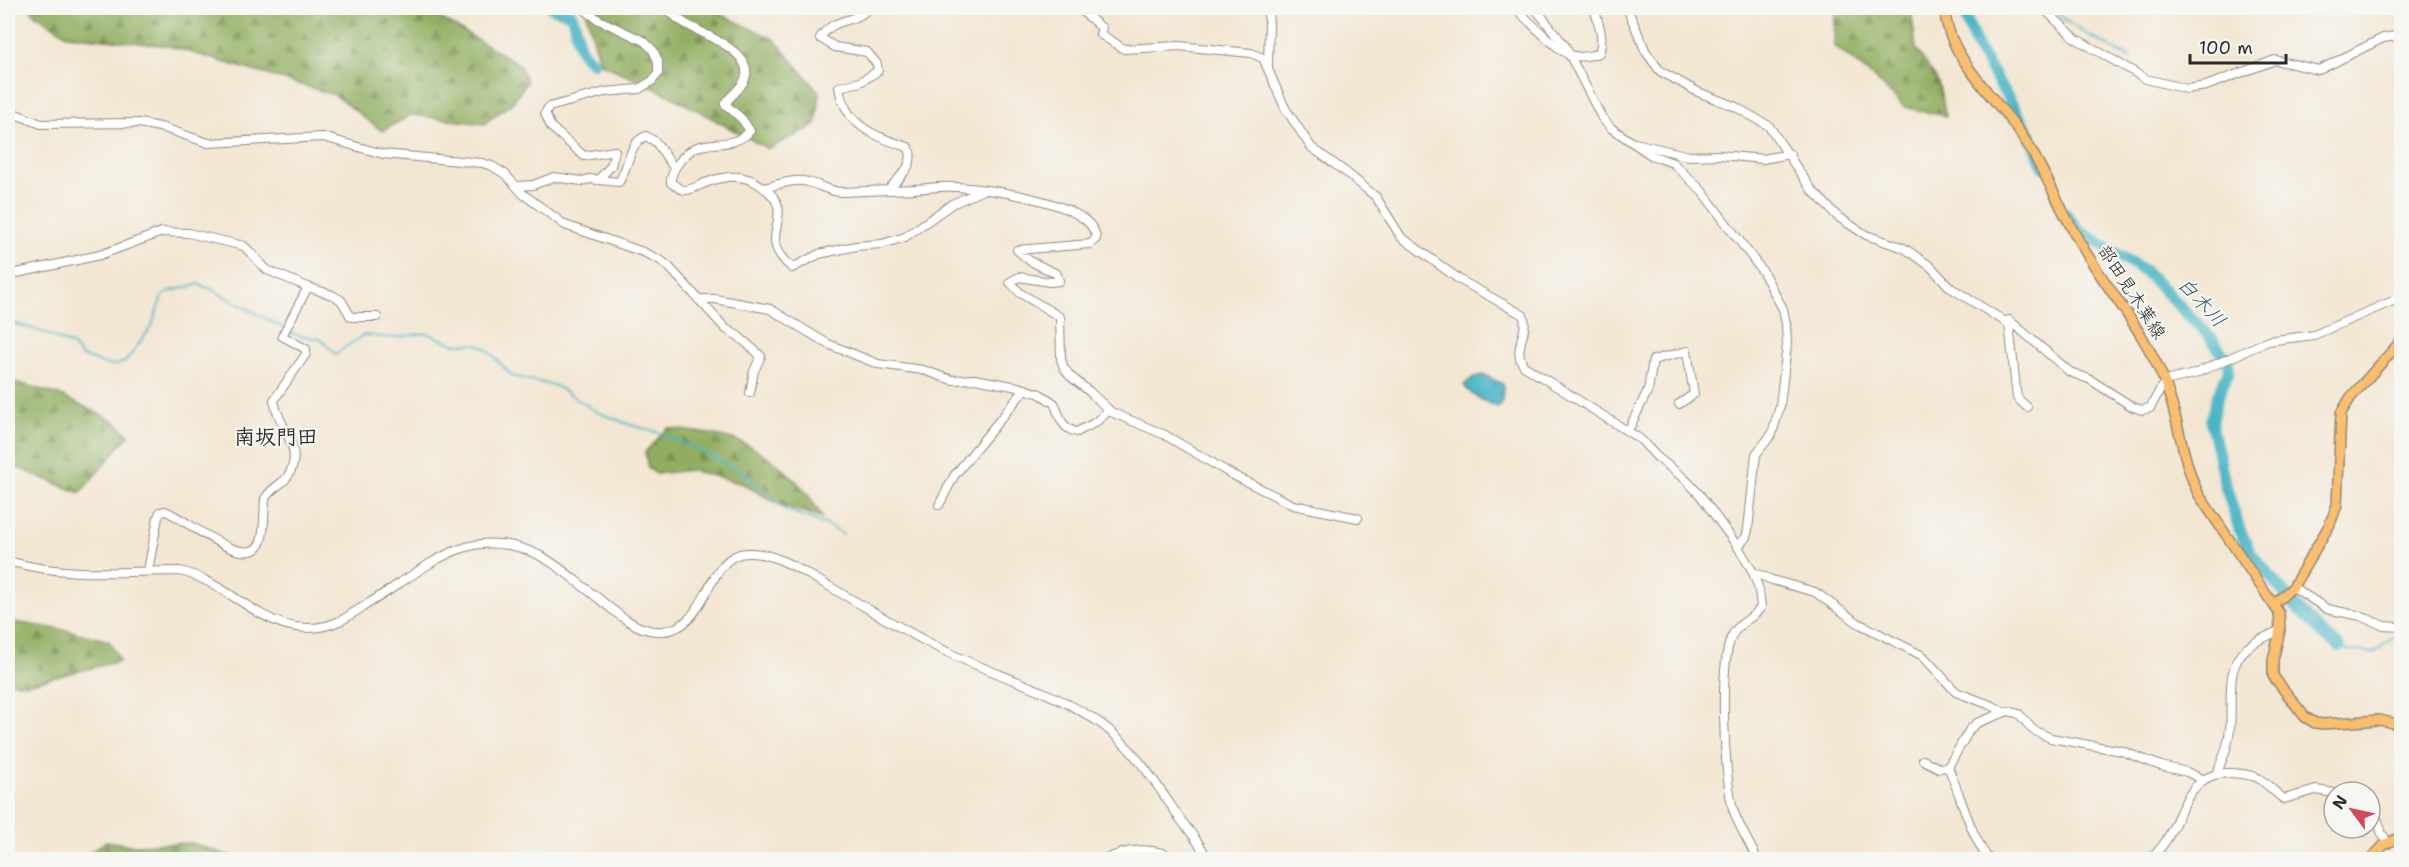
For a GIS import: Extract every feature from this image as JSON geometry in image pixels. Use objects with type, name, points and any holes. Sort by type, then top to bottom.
[{"type":"main road","name":"部田見木葉線","points":[[1945,8],[1945,17],[1951,36],[1961,56],[2022,135],[2082,247],[2149,346],[2165,381],[2189,474],[2199,495],[2274,604]]},
{"type":"main road","points":[[2402,340],[2351,397],[2341,413],[2339,426],[2340,489],[2337,505],[2330,524],[2291,588],[2274,604],[2279,613],[2280,630],[2273,660],[2273,676],[2305,717],[2315,723],[2379,720],[2402,725]]},
{"type":"main road","points":[[2370,860],[2388,843],[2402,836]]},
{"type":"street","points":[[582,8],[599,20],[644,41],[653,50],[658,61],[658,74],[639,89],[606,92],[549,107],[545,113],[551,127],[584,156],[615,151],[611,166],[598,180]]},
{"type":"street","points":[[668,8],[676,18],[726,46],[742,60],[746,68],[746,78],[740,89],[725,104],[742,119],[750,131],[734,141],[695,149],[674,168],[670,180],[679,189],[687,190],[722,177],[739,176],[764,188],[778,202],[780,213],[774,231],[776,249],[782,260],[792,268],[819,254],[856,246],[882,244],[905,237],[952,204],[983,190]]},
{"type":"street","points":[[869,8],[863,14],[828,27],[820,38],[835,47],[867,52],[877,64],[878,71],[860,82],[839,87],[841,100],[852,120],[884,139],[908,147],[910,151],[910,165],[888,190]]},
{"type":"street","points":[[1078,8],[1102,28],[1100,34],[1124,49],[1179,46],[1251,52],[1263,58],[1280,99],[1311,147],[1376,197],[1401,237],[1460,280],[1523,315],[1525,323],[1519,351],[1521,361],[1529,370],[1640,438],[1657,457],[1685,479],[1700,495],[1738,547],[1753,572],[1759,590],[1761,607],[1733,633],[1727,655],[1724,692],[1728,778],[1732,806],[1757,860]]},
{"type":"street","points":[[1267,8],[1268,67]]},
{"type":"street","points":[[1516,8],[1529,22],[1570,55],[1589,56],[1599,53],[1603,38],[1594,8]]},
{"type":"street","points":[[1535,8],[1570,55],[1602,118],[1651,155],[1673,163],[1701,190],[1758,264],[1783,309],[1787,345],[1780,406],[1774,429],[1756,454],[1748,530],[1746,537],[1738,547]]},
{"type":"street","points":[[1627,8],[1646,52],[1660,71],[1698,92],[1755,116],[1769,126],[1790,154],[1811,189],[1838,217],[1866,235],[1904,248],[1930,266],[1951,288],[2009,324]]},
{"type":"street","points":[[2043,8],[2074,38],[2099,50],[2146,79],[2187,89],[2206,86],[2275,60],[2319,69],[2383,38],[2402,35]]},
{"type":"street","points":[[8,111],[41,124],[140,123],[164,128],[208,143],[323,137],[383,154],[482,163],[492,166],[505,174],[523,194],[540,208],[565,225],[643,252],[669,267],[726,329],[745,341],[761,356],[754,371],[750,393]]},
{"type":"street","points":[[517,186],[533,185],[554,177],[582,181],[620,182],[626,171],[632,148],[639,139],[646,136],[656,142],[674,168]]},
{"type":"street","points":[[1632,142],[1689,156],[1720,155],[1763,159],[1790,154]]},
{"type":"street","points":[[764,188],[777,183],[805,181],[832,192],[955,187],[1037,199],[1074,213],[1096,231],[1096,239],[1090,244],[1017,250],[1030,261],[1057,274],[1059,281],[1050,282],[1019,277],[1010,282],[1020,293],[1060,317],[1061,359],[1070,376],[1109,410],[1172,438],[1231,474],[1293,505],[1358,518]]},
{"type":"street","points":[[8,275],[100,255],[162,232],[176,231],[239,243],[267,270],[341,300],[351,317],[376,316]]},
{"type":"street","points":[[148,571],[160,512],[165,511],[223,546],[250,551],[258,547],[262,539],[265,499],[268,493],[288,477],[293,457],[292,442],[274,400],[302,360],[306,349],[282,336],[308,287]]},
{"type":"street","points":[[2027,407],[2017,398],[2008,320],[2070,372],[2142,410],[2150,408],[2165,381],[2194,374],[2268,341],[2314,336],[2402,297]]},
{"type":"street","points":[[698,299],[715,299],[770,309],[828,344],[878,364],[923,370],[952,380],[994,382],[1025,389],[1054,403],[1061,424],[1077,432],[1096,422],[1109,410]]},
{"type":"street","points":[[1628,431],[1648,390],[1653,360],[1687,351],[1694,394],[1679,404]]},
{"type":"street","points":[[939,506],[954,476],[1025,389]]},
{"type":"street","points":[[8,561],[55,572],[82,574],[148,571],[180,571],[194,574],[216,584],[269,619],[296,628],[313,629],[330,626],[342,620],[432,561],[457,549],[481,544],[504,544],[545,559],[635,625],[657,632],[668,631],[687,621],[696,612],[715,576],[732,559],[742,553],[765,554],[807,574],[956,656],[1052,698],[1100,723],[1125,745],[1149,774],[1207,860]]},
{"type":"street","points":[[1753,572],[1815,592],[1858,623],[1923,656],[1956,692],[2003,712],[2019,714],[2033,730],[2051,738],[2121,751],[2161,766],[2187,772],[2204,780]]},
{"type":"street","points":[[2291,588],[2327,609],[2361,616],[2384,626],[2402,627]]},
{"type":"street","points":[[2217,773],[2227,747],[2230,729],[2231,685],[2236,662],[2246,648],[2280,630]]},
{"type":"street","points":[[1948,767],[1967,731],[1977,723],[2003,712]]},
{"type":"street","points":[[1923,760],[1939,768],[1948,767]]},
{"type":"street","points":[[1948,767],[1978,844],[1989,860]]},
{"type":"street","points":[[2144,860],[2157,852],[2186,798],[2204,780],[2217,773],[2248,774],[2258,778],[2284,799],[2316,790],[2322,791]]},
{"type":"street","points":[[2382,834],[2388,843]]},
{"type":"street","points":[[1105,860],[1141,849],[1163,852],[1179,860]]},
{"type":"green space","points":[[31,8],[404,8],[430,12],[519,64],[527,82],[512,103],[484,124],[411,115],[382,131],[335,95],[169,46],[67,35],[33,13]]},
{"type":"green space","points":[[585,8],[707,8],[774,39],[820,93],[816,125],[768,149],[669,95],[600,63]]},
{"type":"green space","points":[[1835,8],[1911,8],[1916,49],[1938,82],[1946,116],[1904,107],[1877,80],[1834,46]]},
{"type":"green space","points":[[8,380],[59,395],[115,421],[129,435],[80,493],[8,464]]},
{"type":"green space","points":[[668,428],[723,437],[753,448],[777,464],[798,483],[822,517],[780,505],[743,484],[691,470],[656,474],[648,468],[645,452]]},
{"type":"green space","points":[[8,621],[70,631],[109,641],[120,661],[27,684],[8,682]]},
{"type":"green space","points":[[106,841],[129,845],[192,843],[239,859],[82,858]]},
{"type":"water","points":[[1484,375],[1503,384],[1502,401],[1498,407],[1474,395],[1464,385],[1474,377]]},
{"type":"waterway","points":[[552,8],[571,14],[581,50],[593,63]]},
{"type":"waterway","name":"白木川","points":[[1962,8],[1977,47],[2028,131],[2044,167]]},
{"type":"waterway","points":[[2052,8],[2070,24],[2131,58]]},
{"type":"waterway","name":"白木川","points":[[2067,215],[2080,231],[2145,271],[2211,338],[2228,362],[2229,371],[2216,400],[2211,422],[2225,484],[2240,531],[2250,552],[2294,605],[2326,637],[2339,646]]},
{"type":"waterway","points":[[8,322],[40,331],[72,345],[81,356],[107,365],[115,365],[125,362],[152,326],[164,295],[198,284],[296,335],[320,339],[336,354],[363,335],[393,338],[426,333],[454,344],[477,344],[488,350],[512,376],[556,386],[597,412],[657,432],[698,449],[745,474],[785,509],[827,525],[843,534]]},
{"type":"waterway","points":[[2339,646],[2351,651],[2374,653],[2389,640],[2402,634]]},
{"type":"district","name":"南坂門田","points":[[276,437]]}]
